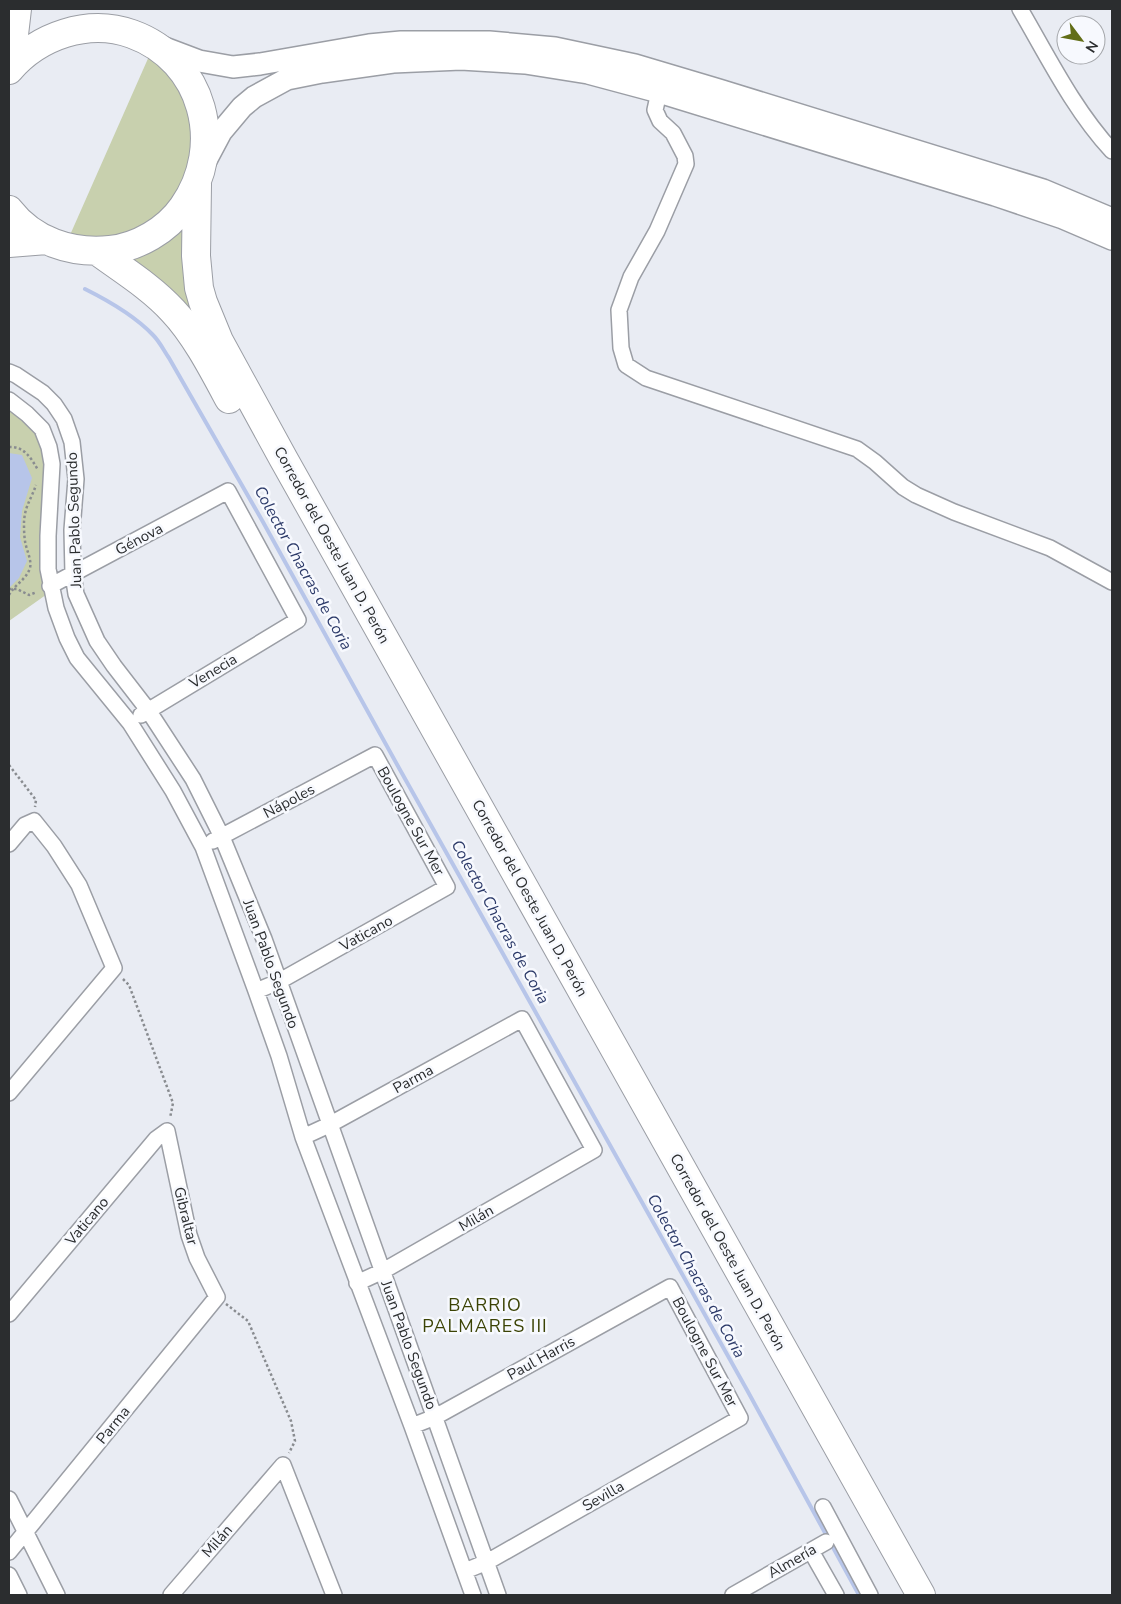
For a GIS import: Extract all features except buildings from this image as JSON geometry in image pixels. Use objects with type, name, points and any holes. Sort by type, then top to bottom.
[{"type":"highway","points":[[9,69],[17,9]]},
{"type":"highway","points":[[110,9],[139,37]]},
{"type":"highway","points":[[9,69],[35,46],[66,32],[99,29],[139,37]]},
{"type":"highway","name":"Corredor del Oeste Juan D. Perón","points":[[139,37],[163,52],[177,65],[189,81],[201,108],[205,130],[205,152],[200,175],[195,236],[199,288],[219,341],[921,1595]]},
{"type":"highway","points":[[9,210],[29,230],[47,240],[71,249],[97,251],[128,246],[156,232],[180,211],[200,175]]},
{"type":"highway","points":[[9,243],[47,240]]},
{"type":"highway","name":"Corredor del Oeste Juan D. Perón","points":[[97,251],[151,291],[174,311],[203,352],[900,1595]]},
{"type":"main road","points":[[139,37],[199,62],[233,67],[369,45],[402,42],[489,42],[564,50],[635,65],[728,92],[1043,190],[1112,219]]},
{"type":"main road","points":[[200,175],[221,132],[234,116],[254,97],[287,79],[393,62],[482,60],[525,63],[567,69],[659,92],[995,195],[1063,218],[1112,239]]},
{"type":"street","points":[[1020,9],[1079,108],[1097,134],[1112,151]]},
{"type":"street","points":[[659,92],[655,110],[660,120],[673,133],[685,156],[686,164],[657,231],[632,277],[619,310],[621,348],[626,365],[646,378],[857,449],[903,487],[916,495],[1050,548],[1112,582]]},
{"type":"street","name":"Juan Pablo Segundo","points":[[9,372],[26,381],[54,404],[64,419],[72,442],[76,479],[72,530],[73,574],[76,594],[97,641],[148,710],[193,780],[222,837],[264,939],[498,1595]]},
{"type":"street","name":"Juan Pablo Segundo","points":[[9,400],[42,429],[49,447],[52,464],[48,536],[50,586],[66,638],[77,658],[130,724],[173,791],[203,847],[279,1056],[303,1137],[412,1426],[473,1595]]},
{"type":"street","name":"Génova","points":[[50,586],[228,491],[298,620]]},
{"type":"street","name":"Venecia","points":[[130,724],[148,710],[298,620]]},
{"type":"street","name":"Nápoles","points":[[203,847],[375,756]]},
{"type":"street","name":"Boulogne Sur Mer","points":[[375,756],[447,887]]},
{"type":"street","points":[[9,844],[25,825],[34,821],[54,846],[79,885],[114,968],[9,1093]]},
{"type":"street","name":"Vaticano","points":[[256,991],[278,982],[447,887]]},
{"type":"street","name":"Parma","points":[[303,1137],[329,1125],[522,1019],[594,1150]]},
{"type":"street","name":"Vaticano","points":[[9,1314],[156,1139],[167,1131]]},
{"type":"street","name":"Gibraltar","points":[[167,1131],[189,1235],[197,1258],[217,1297]]},
{"type":"street","name":"Milán","points":[[357,1283],[383,1271],[594,1150]]},
{"type":"street","name":"Boulogne Sur Mer","points":[[670,1287],[740,1418]]},
{"type":"street","name":"Paul Harris","points":[[412,1426],[435,1417],[670,1287]]},
{"type":"street","name":"Parma","points":[[9,1552],[217,1297]]},
{"type":"street","name":"Sevilla","points":[[465,1571],[487,1562],[740,1418]]},
{"type":"street","points":[[283,1465],[334,1595]]},
{"type":"street","name":"Milán","points":[[171,1595],[283,1465]]},
{"type":"street","points":[[9,1499],[57,1595]]},
{"type":"street","points":[[823,1507],[870,1595]]},
{"type":"street","name":"Almería","points":[[733,1595],[826,1542]]},
{"type":"street","points":[[811,1551],[836,1595]]},
{"type":"street","points":[[9,1575],[19,1595]]},
{"type":"path","points":[[9,447],[15,446],[29,454],[38,470],[37,476]]},
{"type":"path","points":[[9,595],[10,589],[25,578],[31,564],[24,539],[24,522],[26,506],[33,496],[37,482]]},
{"type":"path","points":[[10,589],[17,589],[29,595],[50,586]]},
{"type":"path","points":[[9,765],[36,800],[34,821]]},
{"type":"path","points":[[114,968],[129,985],[173,1103],[167,1131]]},
{"type":"path","points":[[217,1297],[248,1321],[291,1421],[295,1441],[283,1465]]},
{"type":"green space","points":[[150,54],[169,68],[197,127],[182,192],[145,227],[111,237],[95,238],[70,235]]},
{"type":"green space","points":[[189,221],[216,348],[118,259]]},
{"type":"green space","points":[[9,409],[36,429],[51,458],[50,592],[9,621]]},
{"type":"water","points":[[9,453],[22,455],[32,478],[22,511],[20,537],[27,561],[19,578],[9,588]]},
{"type":"waterway","name":"Colector Chacras de Coria","points":[[85,289],[138,321],[155,338],[169,358],[263,522],[747,1390],[859,1595]]},
{"type":"district","name":"BARRIO PALMARES III","points":[[485,1315]]}]
